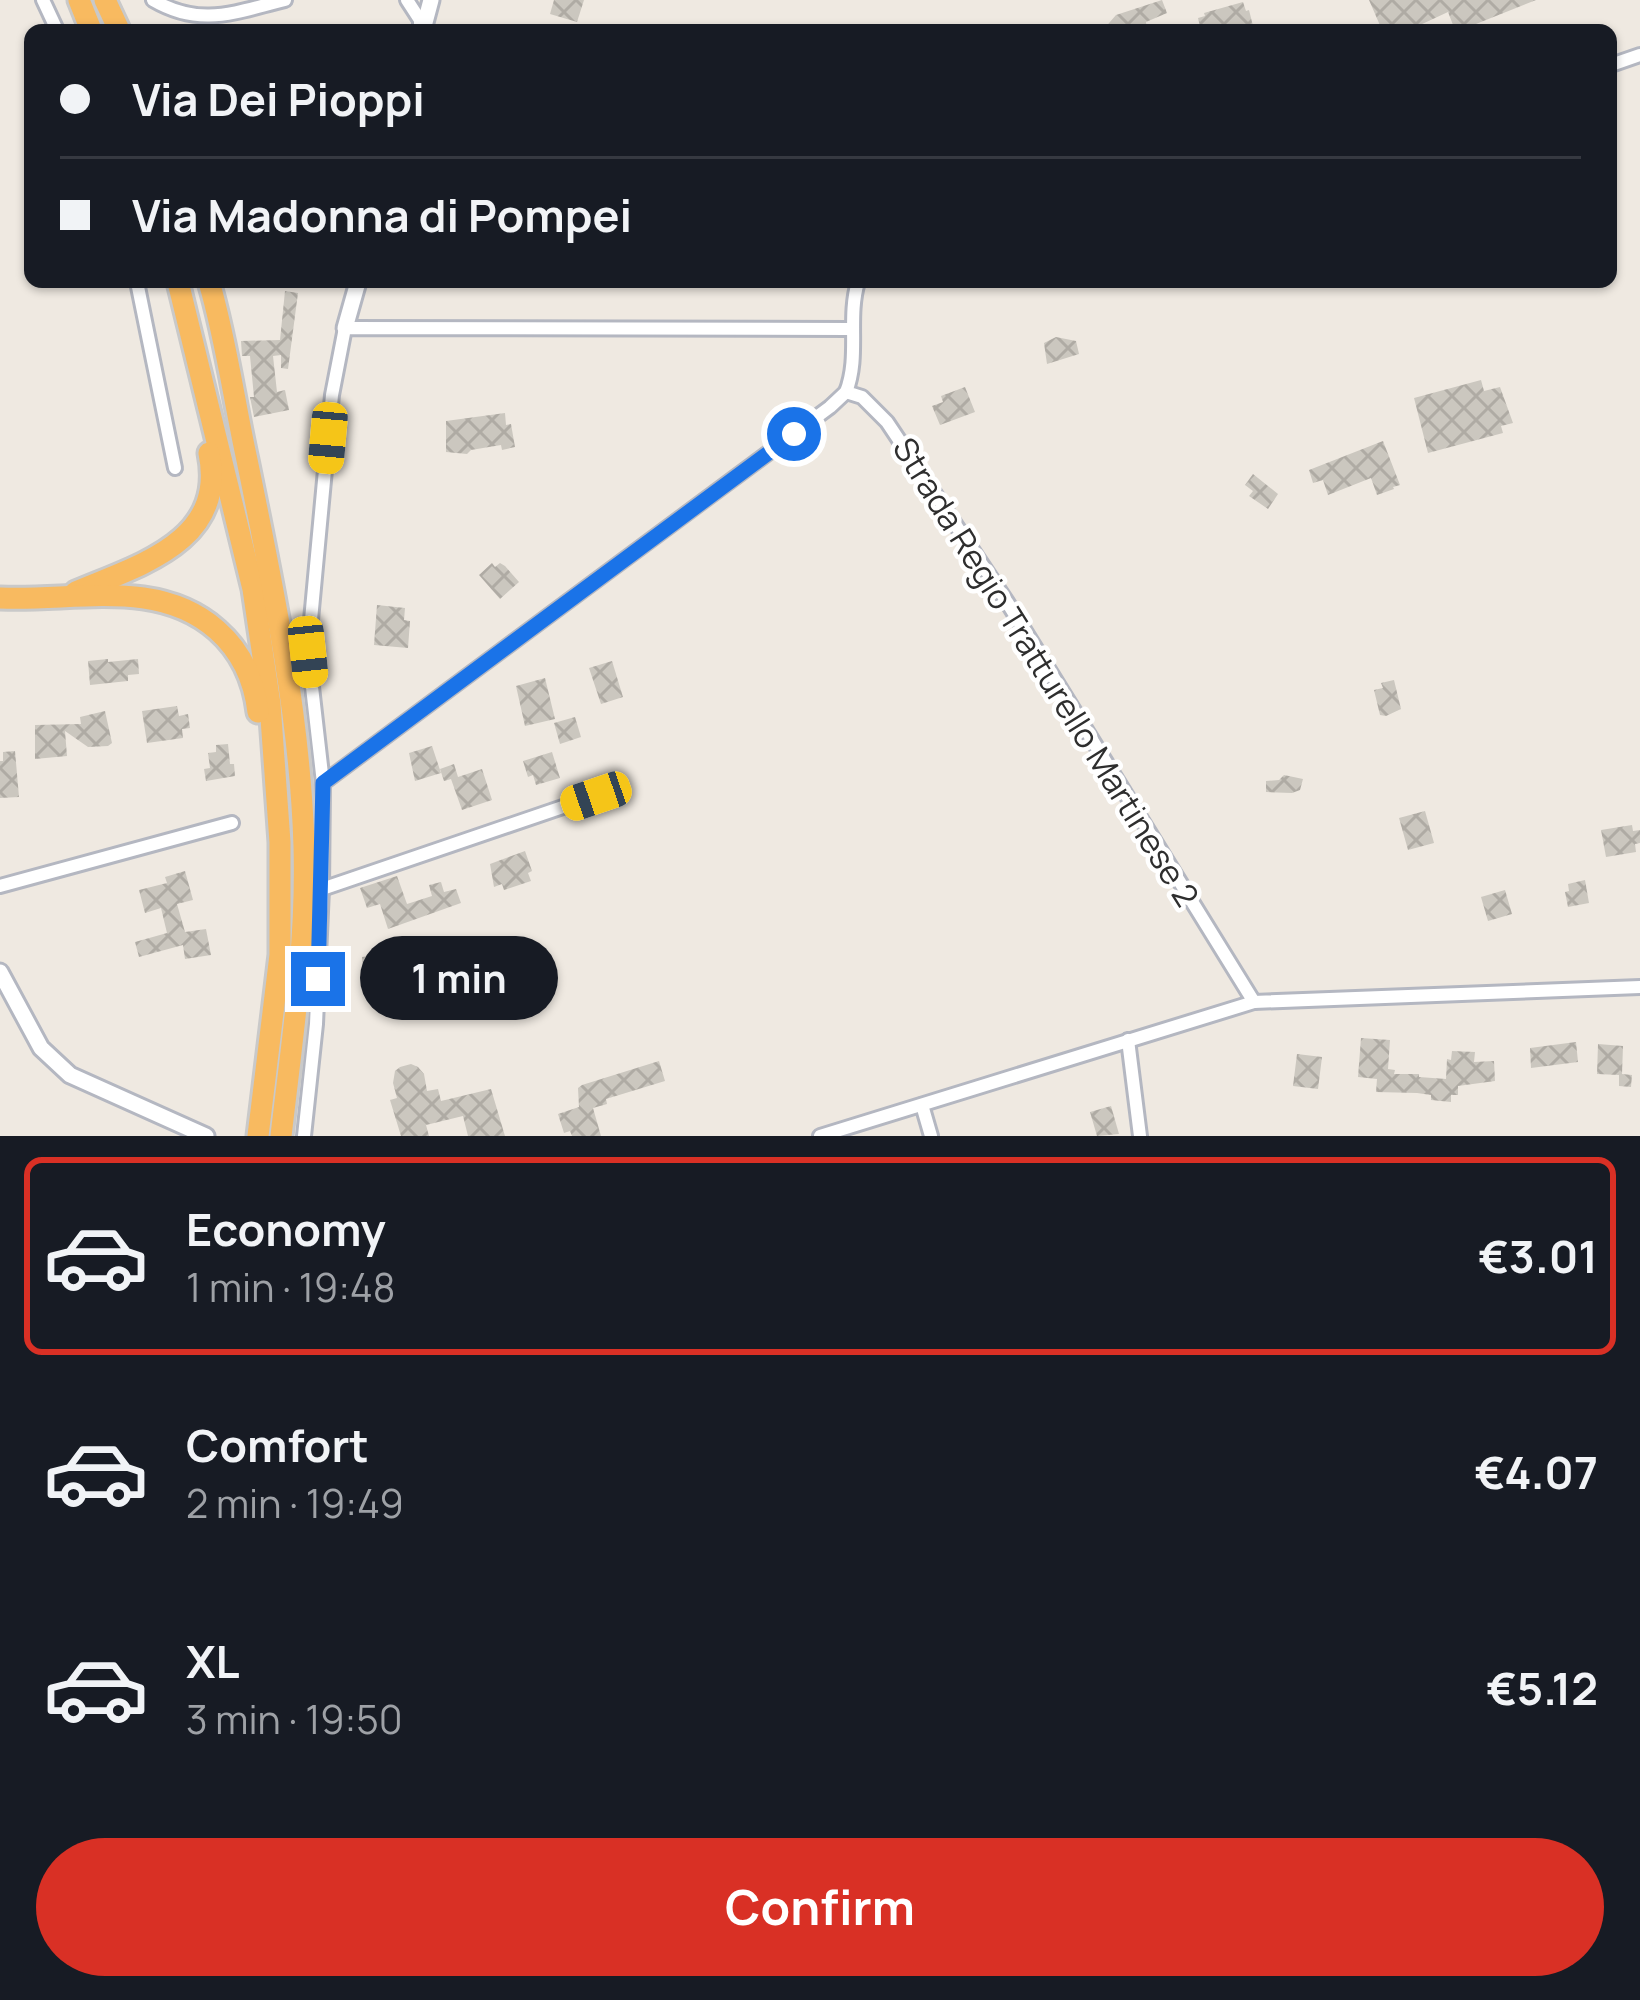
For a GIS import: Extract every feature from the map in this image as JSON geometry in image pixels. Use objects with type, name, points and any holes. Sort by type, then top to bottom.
[{"type":"highway","points":[[68,596],[158,557],[182,541],[201,518],[211,494],[212,469],[178,288]]},
{"type":"highway","points":[[178,288],[253,589],[270,704],[280,842],[280,956],[258,1136]]},
{"type":"highway","points":[[211,288],[272,582],[298,765],[304,846],[303,939],[281,1136]]},
{"type":"highway","points":[[0,598],[162,600],[206,621],[238,652],[256,691],[268,800],[280,842]]},
{"type":"street","points":[[153,0],[190,16],[214,17],[285,0]]},
{"type":"street","points":[[138,288],[176,468]]},
{"type":"street","points":[[304,1136],[316,1024],[323,783],[308,652],[332,395],[356,288]]},
{"type":"street","points":[[323,783],[846,392],[853,375],[851,305],[855,288]]},
{"type":"street","points":[[346,328],[851,328]]},
{"type":"street","name":"Strada Regio Tratturello Martinese 2","points":[[846,392],[875,407],[947,512],[1253,1002]]},
{"type":"street","points":[[322,889],[596,796]]},
{"type":"street","points":[[0,886],[232,823]]},
{"type":"street","points":[[0,972],[41,1048],[70,1075],[206,1136]]},
{"type":"street","points":[[820,1136],[1253,1002],[1640,987]]},
{"type":"street","points":[[1129,1040],[1139,1136]]},
{"type":"street","points":[[922,1105],[931,1136]]},
{"type":"building","points":[[554,0],[584,0],[577,22],[550,14]]},
{"type":"building","points":[[1162,0],[1167,13],[1146,24],[1108,24],[1116,15]]},
{"type":"building","points":[[1369,0],[1536,0],[1476,24],[1453,24],[1448,12],[1422,24],[1379,24]]},
{"type":"building","points":[[1243,2],[1252,24],[1200,24],[1198,18]]},
{"type":"building","points":[[285,291],[298,293],[288,369],[281,368],[281,355],[273,356],[277,392],[285,390],[289,410],[254,417],[250,356],[242,356],[241,341],[280,340]]},
{"type":"building","points":[[1056,337],[1076,341],[1079,354],[1047,364],[1044,343]]},
{"type":"building","points":[[1481,380],[1484,391],[1500,387],[1513,423],[1501,426],[1503,433],[1428,453],[1414,398]]},
{"type":"building","points":[[965,387],[975,412],[940,425],[932,406],[943,402],[941,396]]},
{"type":"building","points":[[505,413],[515,447],[446,452],[446,421]]},
{"type":"building","points":[[1383,441],[1400,485],[1394,489],[1377,495],[1371,478],[1328,495],[1323,480],[1313,483],[1309,470]]},
{"type":"building","points":[[1253,474],[1278,494],[1268,509],[1249,496],[1253,491],[1245,485]]},
{"type":"building","points":[[492,563],[505,566],[519,582],[500,599],[479,575]]},
{"type":"building","points":[[377,605],[405,608],[404,620],[410,621],[408,648],[374,645]]},
{"type":"building","points":[[138,659],[139,674],[128,675],[128,681],[90,685],[88,661]]},
{"type":"building","points":[[612,661],[623,697],[601,704],[589,668]]},
{"type":"building","points":[[545,678],[555,719],[525,726],[516,686]]},
{"type":"building","points":[[1394,680],[1401,709],[1380,715],[1374,690]]},
{"type":"building","points":[[177,706],[179,716],[188,714],[190,728],[182,729],[183,738],[147,743],[142,711]]},
{"type":"building","points":[[105,711],[112,743],[108,746],[88,747],[65,731],[67,756],[35,759],[35,725],[81,724],[80,717]]},
{"type":"building","points":[[575,717],[581,737],[560,744],[554,723]]},
{"type":"building","points":[[228,744],[235,776],[206,781],[208,753],[216,752],[216,745]]},
{"type":"building","points":[[432,746],[441,773],[415,781],[409,753]]},
{"type":"building","points":[[15,751],[19,797],[0,798],[0,761],[3,752]]},
{"type":"building","points":[[552,752],[560,778],[536,785],[523,761]]},
{"type":"building","points":[[454,764],[458,777],[482,769],[492,800],[462,810],[451,779],[444,781],[440,769]]},
{"type":"building","points":[[1284,775],[1303,779],[1300,790],[1266,792],[1266,781]]},
{"type":"building","points":[[1425,811],[1434,843],[1408,850],[1399,818]]},
{"type":"building","points":[[1632,825],[1633,831],[1640,830],[1636,852],[1606,857],[1601,830]]},
{"type":"building","points":[[525,851],[531,881],[504,890],[502,884],[494,887],[490,864]]},
{"type":"building","points":[[185,871],[193,900],[177,904],[185,932],[206,929],[211,955],[185,959],[183,945],[139,957],[135,942],[167,933],[161,908],[145,913],[139,890],[167,883],[165,877]]},
{"type":"building","points":[[397,876],[407,904],[432,896],[429,885],[441,882],[444,892],[456,889],[461,903],[388,929],[380,904],[367,908],[360,888]]},
{"type":"building","points":[[1585,880],[1589,903],[1568,907],[1568,884]]},
{"type":"building","points":[[1505,890],[1512,914],[1488,921],[1481,897]]},
{"type":"building","points":[[407,951],[410,969],[365,981],[362,957]]},
{"type":"building","points":[[1361,1038],[1390,1040],[1388,1069],[1395,1070],[1394,1074],[1446,1079],[1452,1051],[1475,1052],[1474,1062],[1494,1061],[1495,1081],[1458,1086],[1458,1095],[1451,1095],[1451,1102],[1417,1093],[1376,1092],[1377,1079],[1358,1077]]},
{"type":"building","points":[[1576,1042],[1578,1062],[1531,1068],[1530,1048]]},
{"type":"building","points":[[1598,1044],[1623,1046],[1622,1074],[1632,1075],[1631,1087],[1619,1086],[1619,1075],[1597,1074]]},
{"type":"building","points":[[1297,1054],[1322,1057],[1318,1089],[1293,1086]]},
{"type":"building","points":[[659,1061],[665,1081],[606,1099],[607,1104],[593,1108],[601,1136],[564,1133],[558,1114],[579,1107],[578,1088]]},
{"type":"building","points":[[411,1064],[424,1074],[427,1091],[438,1089],[441,1101],[491,1089],[505,1136],[468,1136],[463,1116],[426,1125],[429,1136],[401,1136],[390,1100],[397,1098],[395,1071]]},
{"type":"building","points":[[1111,1106],[1119,1134],[1097,1136],[1090,1112]]},
{"type":"route","points":[[318,979],[323,783],[794,434]]}]
